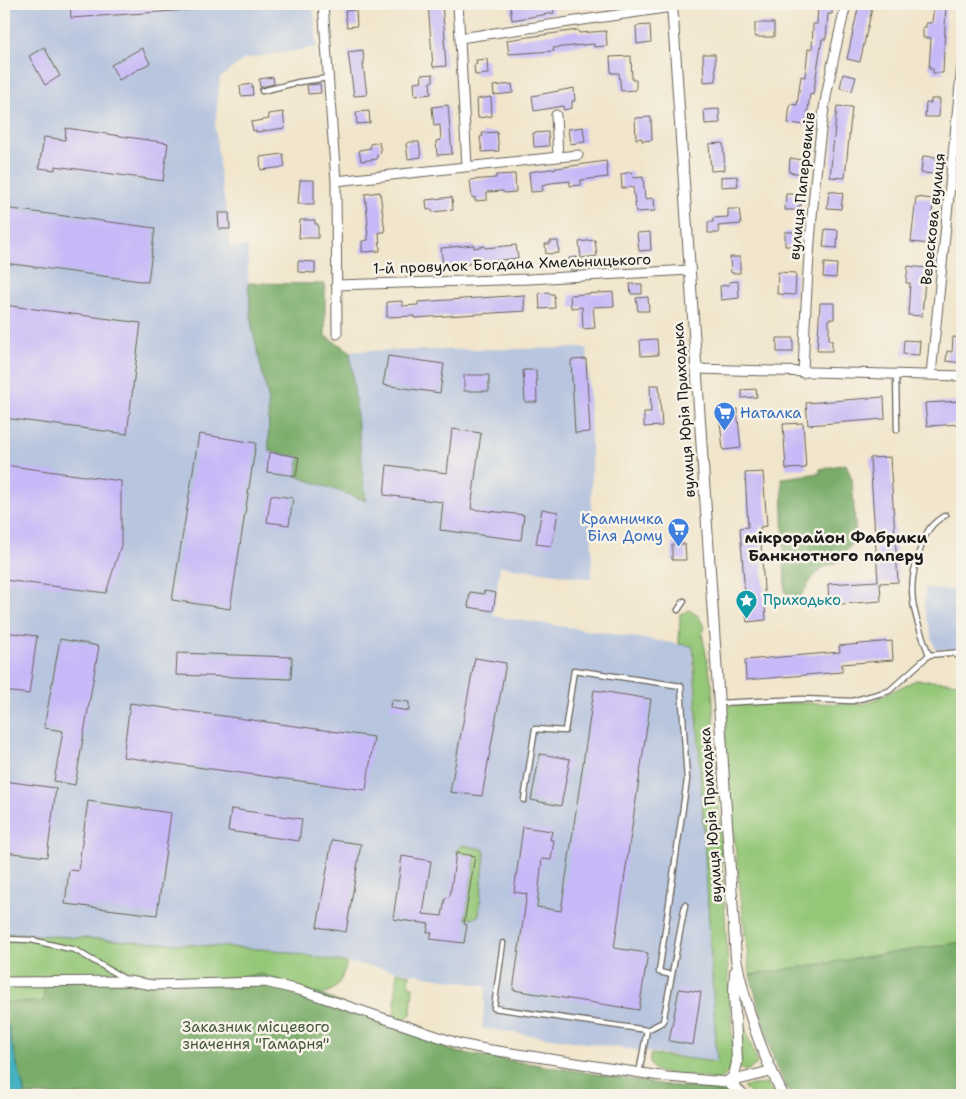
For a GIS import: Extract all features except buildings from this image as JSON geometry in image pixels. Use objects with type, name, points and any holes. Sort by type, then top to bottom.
[{"type":"street","points":[[323,4],[336,180],[337,334]]},
{"type":"street","points":[[458,4],[467,166]]},
{"type":"street","name":"вулиця Паперовиків","points":[[803,373],[806,284],[822,122],[846,4]]},
{"type":"street","points":[[460,38],[672,5]]},
{"type":"street","name":"вулиця Юрія Приходька","points":[[672,5],[737,962]]},
{"type":"street","name":"Верескова вулиця","points":[[931,375],[962,65]]},
{"type":"street","points":[[556,116],[558,157]]},
{"type":"street","points":[[336,180],[578,155]]},
{"type":"street","name":"1-й провулок Богдана Хмельницького","points":[[336,285],[530,279],[690,270]]},
{"type":"street","points":[[696,369],[962,376]]},
{"type":"street","points":[[737,962],[746,1003],[783,1095]]},
{"type":"street","points":[[727,1082],[734,1076],[737,1062],[734,991],[737,962]]},
{"type":"street","points":[[4,982],[128,981],[154,985],[265,982],[338,1002],[460,1044],[485,1049],[639,1072],[727,1082],[772,1071]]},
{"type":"street","points":[[727,1082],[744,1095]]},
{"type":"lane","points":[[262,91],[299,82],[328,78]]},
{"type":"lane","points":[[896,374],[897,430]]},
{"type":"lane","points":[[929,655],[915,616],[912,576],[916,559],[928,530],[936,521],[946,515]]},
{"type":"lane","points":[[678,610],[684,601]]},
{"type":"lane","points":[[718,703],[802,699],[852,701],[889,691],[929,655],[962,652]]},
{"type":"lane","points":[[954,653],[962,659]]},
{"type":"lane","points":[[524,800],[535,729],[564,731],[574,670],[681,686],[686,780],[659,972],[672,975]]},
{"type":"lane","points":[[503,943],[494,1008],[647,1030],[663,1022],[685,905]]},
{"type":"lane","points":[[4,939],[31,940],[74,950],[128,981]]},
{"type":"lane","points":[[639,1072],[647,1030]]},
{"type":"shaded area","points":[[4,4],[313,4],[317,47],[244,59],[220,78],[215,127],[221,183],[227,213],[229,213],[230,248],[248,246],[248,283],[325,284],[325,336],[350,351],[587,348],[591,436],[592,579],[500,566],[493,616],[692,646],[717,1062],[482,1028],[486,986],[275,950],[4,933]]},
{"type":"shaded area","points":[[961,576],[962,649],[935,649],[924,606],[925,588],[959,591]]},
{"type":"green space","points":[[248,283],[325,284],[325,336],[350,351],[366,501],[296,476],[299,457],[269,451],[268,398],[252,327]]},
{"type":"green space","points":[[846,464],[852,479],[856,538],[839,561],[822,568],[812,579],[797,602],[785,592],[782,478],[820,473],[820,469]]},
{"type":"green space","points":[[689,610],[698,616],[704,626],[702,634],[712,684],[733,1056],[730,1070],[720,1080],[657,1072],[650,1062],[651,1054],[717,1062],[693,646],[679,644],[680,614]]},
{"type":"green space","points":[[916,680],[962,683],[962,942],[750,975],[719,706],[748,703],[864,704]]},
{"type":"green space","points":[[462,845],[483,849],[485,853],[479,915],[473,919],[465,918],[475,857],[456,853]]},
{"type":"green space","name":"Заказник місцевого значення \"Гамарня\"","points":[[4,933],[275,950],[347,963],[338,984],[326,993],[320,994],[456,1052],[665,1085],[731,1091],[737,1095],[4,1095]]},
{"type":"green space","points":[[962,942],[962,1095],[790,1095],[773,1058],[750,975]]},
{"type":"green space","points":[[397,972],[410,974],[409,986],[413,987],[411,1014],[405,1020],[394,1019]]},
{"type":"green space","name":"Заказник місцевого значення \"Гамарня\"","points":[[262,974],[319,994],[456,1052],[665,1085],[731,1091],[737,1095],[25,1095],[9,1027],[4,1025],[4,1002],[43,1002],[45,978],[191,984]]},
{"type":"green space","points":[[738,1008],[757,1061],[756,1065],[746,1071],[740,1067]]},
{"type":"green space","points":[[766,1084],[775,1095],[754,1095],[744,1088],[744,1086]]},
{"type":"water","points":[[4,1025],[9,1027],[25,1095],[4,1095]]},
{"type":"place","name":"Наталка","points":[[724,432]]},
{"type":"place","name":"Крамничка Біля Дому","points":[[679,547]]},
{"type":"place","name":"Приходько","points":[[747,619]]},
{"type":"district","name":"мікрорайон Фабрики Банкнотного паперу","points":[[836,546]]}]
